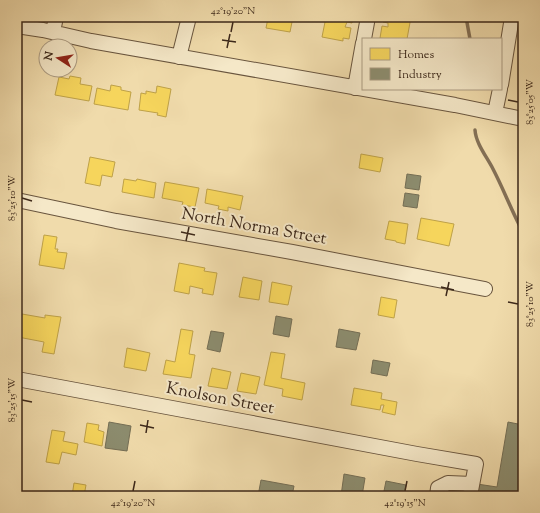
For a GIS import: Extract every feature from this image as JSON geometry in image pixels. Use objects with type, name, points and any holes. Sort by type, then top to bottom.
[{"type":"street","points":[[53,32],[56,17]]},
{"type":"street","points":[[179,57],[189,17]]},
{"type":"street","points":[[364,38],[368,17]]},
{"type":"street","points":[[502,79],[512,17]]},
{"type":"street","points":[[17,26],[35,23],[53,32],[91,41],[362,89]]},
{"type":"street","points":[[355,88],[362,48]]},
{"type":"street","points":[[366,90],[523,119]]},
{"type":"street","points":[[495,113],[500,90]]},
{"type":"street","name":"North Norma Street","points":[[17,200],[116,221],[292,252],[485,289]]},
{"type":"street","name":"Knolson Street","points":[[17,379],[476,464],[471,490]]},
{"type":"street","points":[[436,496],[438,488],[448,483],[471,490]]},
{"type":"building: Homes","points":[[265,17],[293,17],[290,32],[266,28],[268,18]]},
{"type":"building: Homes","points":[[326,17],[353,17],[352,23],[347,22],[345,27],[351,28],[349,39],[343,38],[343,41],[322,37]]},
{"type":"building: Homes","points":[[384,17],[411,17],[407,38],[380,38],[382,26],[388,27],[388,23],[383,22]]},
{"type":"building: Homes","points":[[59,78],[81,78],[80,84],[92,86],[89,101],[55,95]]},
{"type":"building: Homes","points":[[111,85],[121,87],[121,90],[131,92],[128,110],[94,104],[97,88],[110,91]]},
{"type":"building: Homes","points":[[157,86],[171,89],[166,117],[157,115],[158,113],[139,110],[141,93],[146,94],[146,91],[156,93]]},
{"type":"building: Homes","points":[[361,154],[383,158],[380,172],[359,168]]},
{"type":"building: Homes","points":[[90,157],[115,162],[112,177],[102,175],[100,186],[85,183]]},
{"type":"building: Homes","points":[[124,179],[136,181],[137,179],[156,183],[154,198],[122,192]]},
{"type":"building: Homes","points":[[165,182],[199,188],[195,207],[182,205],[183,202],[162,198]]},
{"type":"building: Homes","points":[[207,189],[243,196],[240,210],[228,207],[228,211],[218,209],[219,206],[205,203]]},
{"type":"building: Homes","points":[[421,218],[454,224],[449,246],[417,239]]},
{"type":"building: Homes","points":[[389,221],[408,224],[405,244],[385,239]]},
{"type":"building: Homes","points":[[44,235],[57,237],[55,249],[58,249],[57,252],[67,253],[64,269],[39,265]]},
{"type":"building: Homes","points":[[179,263],[205,268],[204,271],[217,273],[213,295],[202,293],[203,289],[190,286],[189,294],[174,291]]},
{"type":"building: Homes","points":[[243,277],[262,281],[259,300],[239,297]]},
{"type":"building: Homes","points":[[272,282],[292,286],[288,305],[269,302]]},
{"type":"building: Homes","points":[[381,297],[397,300],[394,318],[378,315]]},
{"type":"building: Homes","points":[[22,314],[45,318],[45,315],[61,317],[54,354],[42,352],[44,342],[18,337]]},
{"type":"building: Homes","points":[[181,329],[193,331],[189,354],[195,355],[191,378],[163,374],[166,360],[175,362]]},
{"type":"building: Homes","points":[[127,348],[150,353],[146,371],[124,367]]},
{"type":"building: Homes","points":[[271,352],[285,354],[281,378],[305,383],[302,400],[282,396],[283,389],[264,385]]},
{"type":"building: Homes","points":[[212,368],[231,372],[227,389],[208,386]]},
{"type":"building: Homes","points":[[241,373],[260,377],[256,394],[237,391]]},
{"type":"building: Homes","points":[[354,388],[382,393],[381,399],[397,402],[395,415],[382,412],[384,405],[381,405],[380,410],[351,405]]},
{"type":"building: Homes","points":[[87,423],[99,425],[98,430],[104,432],[102,446],[84,442]]},
{"type":"building: Homes","points":[[52,430],[65,432],[63,441],[78,444],[76,455],[62,452],[59,464],[46,462]]},
{"type":"building: Homes","points":[[74,483],[86,485],[84,496],[72,496]]},
{"type":"building: Industry","points":[[407,174],[421,176],[419,190],[405,188]]},
{"type":"building: Industry","points":[[405,193],[419,195],[417,208],[403,206]]},
{"type":"building: Industry","points":[[276,316],[292,319],[289,337],[273,334]]},
{"type":"building: Industry","points":[[339,329],[360,333],[356,350],[336,347]]},
{"type":"building: Industry","points":[[211,331],[224,333],[220,352],[207,349]]},
{"type":"building: Industry","points":[[373,360],[390,363],[387,376],[371,373]]},
{"type":"building: Industry","points":[[109,422],[131,426],[127,451],[105,448]]},
{"type":"building: Industry","points":[[508,422],[523,425],[523,496],[474,496],[477,484],[497,487]]},
{"type":"building: Industry","points":[[344,474],[365,478],[362,496],[341,496]]},
{"type":"building: Industry","points":[[261,480],[294,486],[292,496],[258,496]]},
{"type":"building: Industry","points":[[386,481],[406,485],[404,496],[383,496]]},
{"type":"building: Industry","points":[[133,493],[149,496],[132,496]]},
{"type":"waterway","points":[[466,17],[470,38]]},
{"type":"waterway","points":[[475,130],[480,145],[491,164],[523,232]]}]
